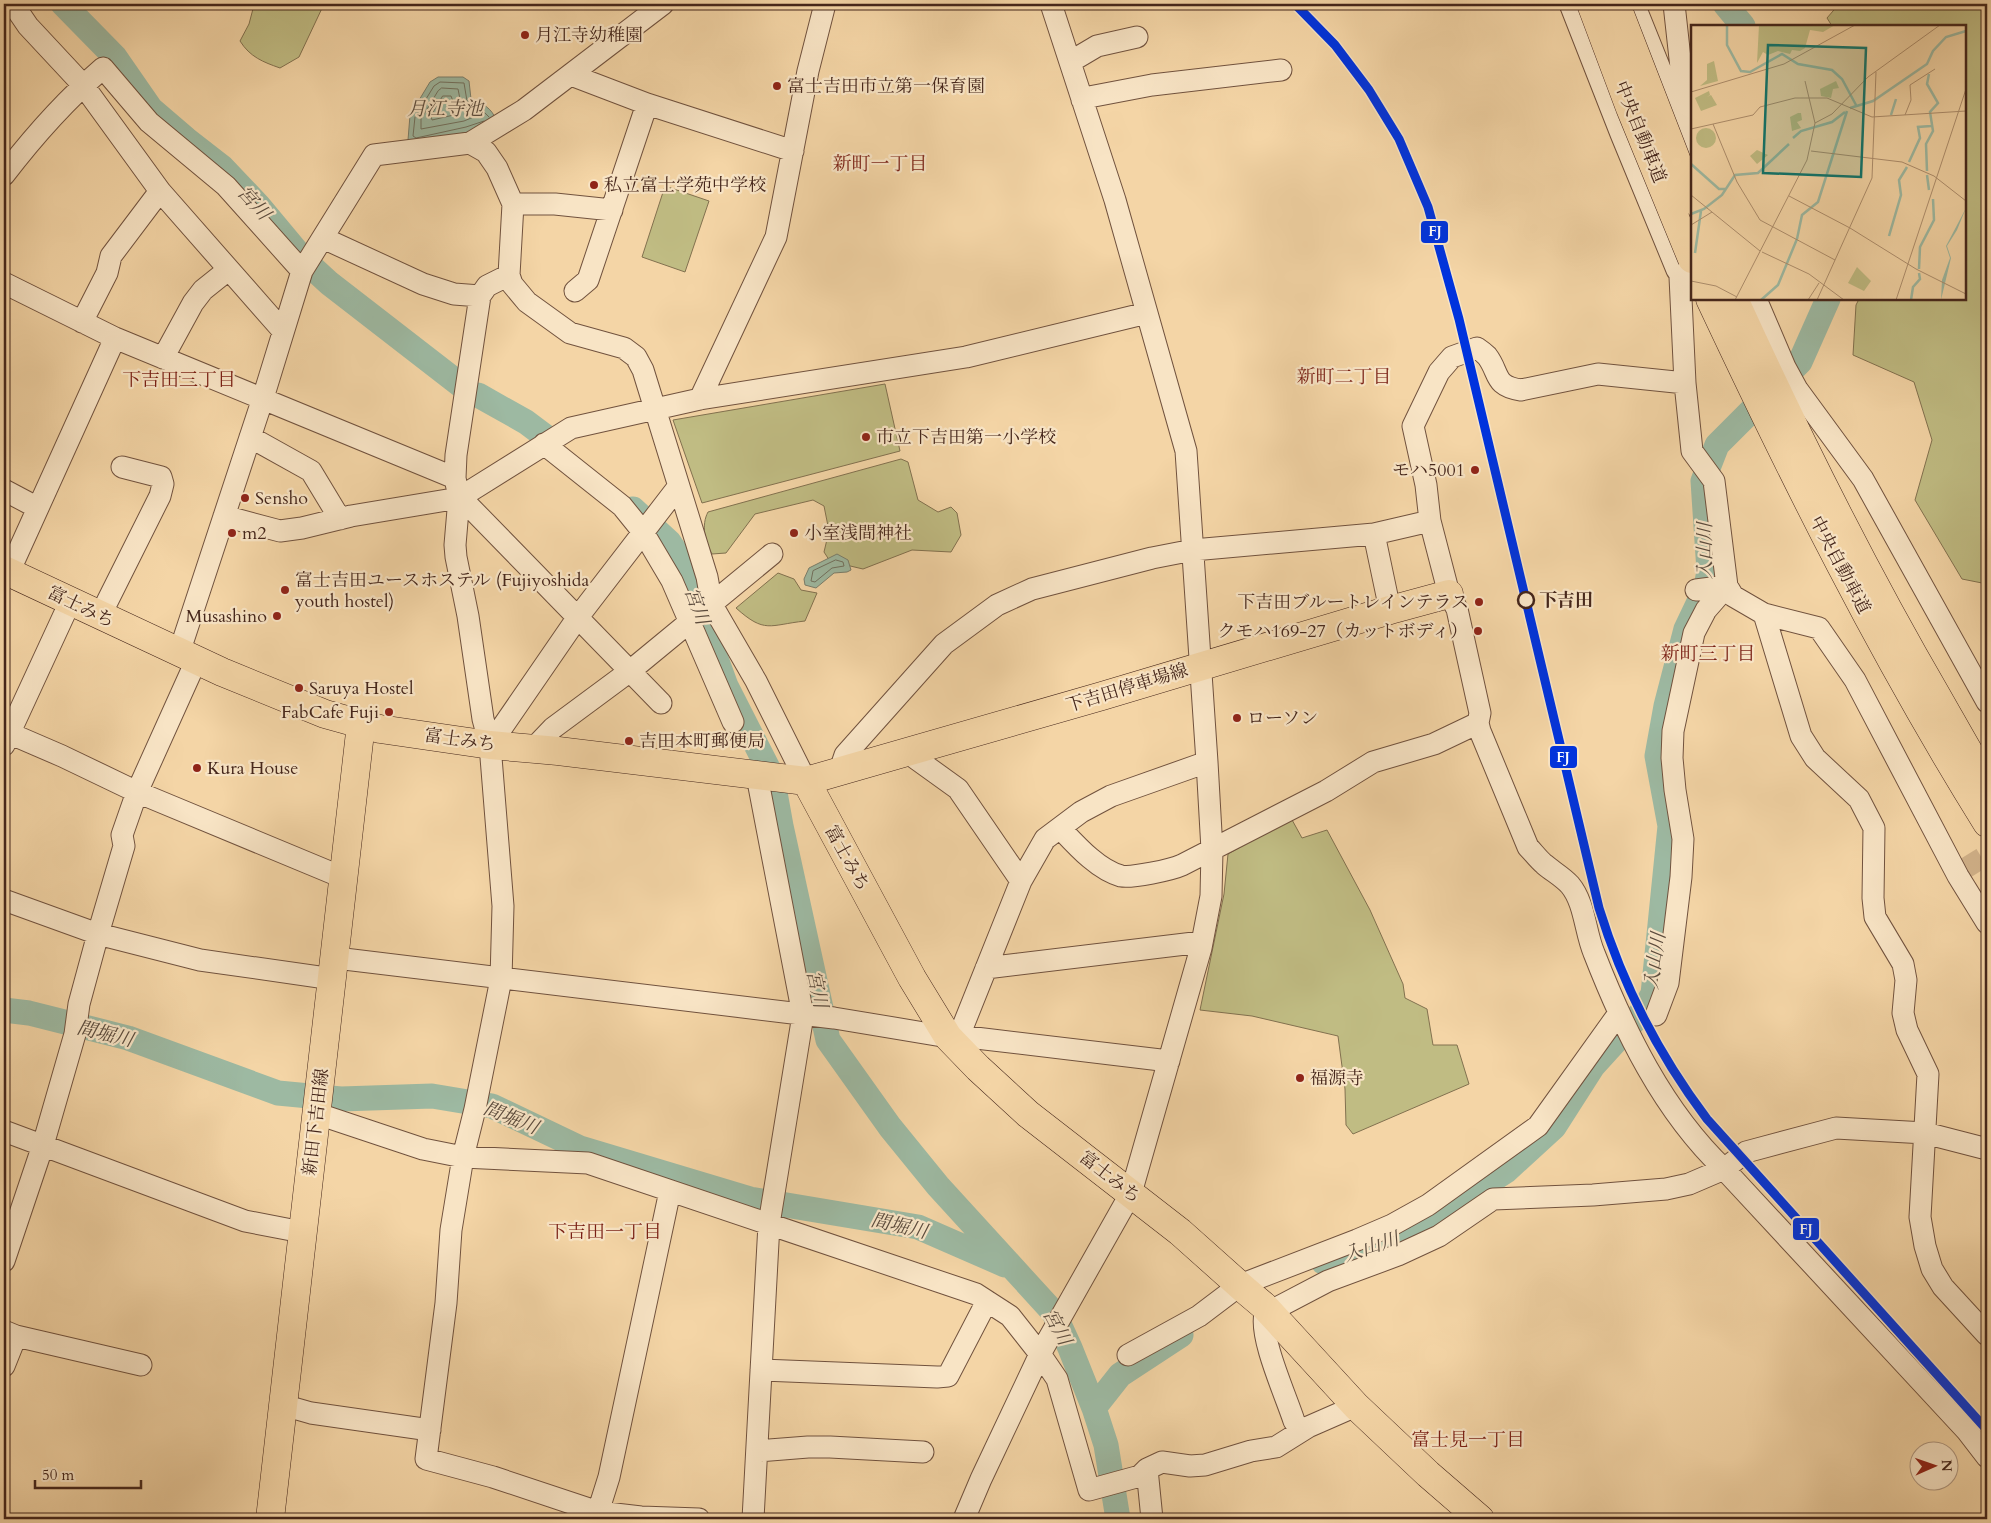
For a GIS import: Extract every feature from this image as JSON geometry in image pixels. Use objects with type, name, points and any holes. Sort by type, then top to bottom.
[{"type":"main road","name":"中央自動車道","points":[[1591,4],[1686,268]]},
{"type":"main road","name":"中央自動車道","points":[[1616,4],[1691,197]]},
{"type":"main road","name":"中央自動車道","points":[[1711,300],[1784,409],[1826,540],[1896,668],[1987,823]]},
{"type":"main road","name":"中央自動車道","points":[[1734,300],[1784,409],[1843,526],[1902,636],[1987,783]]},
{"type":"main road","name":"富士みち","points":[[6,571],[187,657],[325,714],[361,724],[380,729],[490,745],[799,780],[912,978],[978,1068],[1028,1114],[1180,1232],[1254,1298],[1356,1406],[1428,1474],[1480,1519]]},
{"type":"main road","name":"下吉田停車場線","points":[[799,780],[908,752],[1449,594]]},
{"type":"main road","name":"新田下吉田線","points":[[270,1519],[302,1232],[335,968],[361,724]]},
{"type":"street","points":[[13,4],[28,26],[83,85],[160,191],[283,331]]},
{"type":"street","points":[[4,1261],[43,1145],[75,1034],[79,1004],[124,846],[122,835],[187,657],[224,516],[303,270],[374,155],[470,142],[524,110],[663,4]]},
{"type":"street","points":[[700,400],[776,237],[808,71],[825,4]]},
{"type":"street","points":[[964,1519],[1040,1354],[1131,1193],[1202,942],[1211,896],[1212,850],[1186,451],[1115,200],[1051,4]]},
{"type":"street","points":[[1570,4],[1621,134],[1686,268]]},
{"type":"street","points":[[1634,4],[1691,147]]},
{"type":"street","points":[[1656,1015],[1668,983],[1681,877],[1683,839],[1675,790],[1673,731],[1694,633],[1706,610],[1718,505],[1714,481],[1692,451],[1685,383],[1684,95],[1674,4]]},
{"type":"street","points":[[1070,62],[1097,46],[1137,37]]},
{"type":"street","points":[[4,175],[25,147],[83,85],[103,68],[149,122],[226,186],[303,270]]},
{"type":"street","points":[[1082,100],[1152,85],[1281,70]]},
{"type":"street","points":[[571,75],[648,104],[793,151]]},
{"type":"street","points":[[575,291],[588,280],[648,104]]},
{"type":"street","points":[[470,142],[486,152],[497,168],[513,204],[509,275],[512,284],[527,302],[570,333],[624,348],[636,357],[643,370],[706,577],[712,605],[756,681],[799,780]]},
{"type":"street","points":[[82,322],[107,273],[111,256],[160,191]]},
{"type":"street","points":[[513,204],[555,204],[612,210]]},
{"type":"street","points":[[319,244],[422,284],[454,294],[480,296]]},
{"type":"street","points":[[163,358],[193,303],[203,290],[228,270]]},
{"type":"street","points":[[509,275],[487,286],[480,296],[474,326],[466,394],[457,447],[455,551],[468,616],[483,719],[490,745],[503,906],[501,979],[463,1157],[451,1230],[446,1303],[426,1459],[493,1477],[596,1516],[699,1519]]},
{"type":"street","points":[[5,286],[115,338],[263,398],[457,488],[469,506],[661,703]]},
{"type":"street","points":[[1756,300],[1785,367],[1784,409],[1863,479],[1987,702]]},
{"type":"street","points":[[224,516],[280,531],[302,528],[457,488],[544,444],[571,428],[654,408],[966,357],[1147,313]]},
{"type":"street","points":[[6,571],[38,508],[115,338]]},
{"type":"street","points":[[1685,383],[1598,374],[1521,390],[1508,388],[1496,377],[1487,356],[1477,348],[1452,357],[1439,372],[1413,426],[1426,485],[1430,521],[1449,594],[1457,609],[1480,713],[1478,723],[1528,847],[1541,862],[1570,885],[1578,900],[1593,951],[1624,1023],[1668,1101],[1705,1150],[1967,1431],[1987,1457]]},
{"type":"street","points":[[250,437],[310,471],[340,519]]},
{"type":"street","points":[[544,444],[622,506],[643,532],[672,581],[733,722]]},
{"type":"street","points":[[100,616],[160,496],[163,484],[161,478],[122,467]]},
{"type":"street","points":[[490,745],[578,617],[678,487]]},
{"type":"street","points":[[4,490],[38,508]]},
{"type":"street","points":[[840,770],[845,755],[944,644],[997,605],[1032,589],[1152,558],[1193,550],[1374,534],[1430,521]]},
{"type":"street","points":[[1374,534],[1390,610]]},
{"type":"street","points":[[533,749],[553,728],[630,672],[772,554]]},
{"type":"street","points":[[1710,588],[1733,596],[1764,614],[1819,628],[1855,680],[1961,872],[1987,924]]},
{"type":"street","points":[[70,602],[5,737],[62,756],[137,792],[344,878]]},
{"type":"street","points":[[1764,614],[1801,736],[1815,758],[1859,799],[1874,828],[1873,898],[1875,917],[1903,964],[1906,980],[1903,1014],[1907,1030],[1928,1074],[1920,1217],[1925,1246],[1932,1270],[1943,1288],[1987,1335]]},
{"type":"street","points":[[1060,828],[1098,865],[1122,876],[1168,871],[1326,791],[1373,762],[1434,744],[1478,723]]},
{"type":"street","points":[[908,752],[958,789],[1020,881]]},
{"type":"street","points":[[953,1036],[986,968],[1020,881],[1045,839],[1081,812],[1111,796],[1207,762]]},
{"type":"street","points":[[753,1519],[771,1211],[806,1016],[760,776]]},
{"type":"street","points":[[4,900],[98,934],[200,960],[501,979],[834,1018],[953,1036],[1169,1061]]},
{"type":"street","points":[[986,968],[1202,942]]},
{"type":"street","points":[[1254,1298],[1428,1205],[1471,1176],[1538,1126],[1624,1023]]},
{"type":"street","points":[[319,1104],[423,1149],[463,1157],[588,1163],[670,1191],[771,1211],[976,1294],[1010,1316],[1057,1379],[1089,1490],[1144,1472],[1162,1462],[1190,1466],[1205,1465],[1251,1451],[1276,1447],[1301,1431],[1356,1406]]},
{"type":"street","points":[[1128,1355],[1199,1316],[1254,1298],[1328,1281],[1398,1255],[1439,1236],[1491,1197],[1537,1198],[1666,1189],[1689,1184],[1724,1169],[1746,1152],[1836,1128],[1925,1133],[1987,1149]]},
{"type":"street","points":[[4,1131],[245,1221],[302,1232]]},
{"type":"street","points":[[1471,1176],[1491,1197]]},
{"type":"street","points":[[596,1516],[610,1477],[670,1191]]},
{"type":"street","points":[[1254,1298],[1266,1314],[1264,1320],[1268,1347],[1294,1421],[1301,1431]]},
{"type":"street","points":[[761,1370],[948,1376],[987,1301]]},
{"type":"street","points":[[4,1366],[10,1334],[141,1366]]},
{"type":"street","points":[[283,1405],[312,1412],[430,1430]]},
{"type":"street","points":[[757,1451],[808,1446],[830,1446],[923,1452]]},
{"type":"street","points":[[1144,1472],[1152,1519]]},
{"type":"shaded area","points":[[253,4],[324,4],[299,57],[280,68],[257,58],[240,41],[249,24]]},
{"type":"shaded area","points":[[1839,4],[1987,4],[1987,584],[1962,579],[1915,500],[1932,440],[1914,382],[1853,355],[1856,305],[1858,300],[1966,300],[1966,25],[1831,25],[1827,18]]},
{"type":"shaded area","points":[[665,186],[709,201],[685,272],[642,257]]},
{"type":"shaded area","points":[[885,384],[900,451],[702,503],[673,420]]},
{"type":"shaded area","points":[[901,459],[908,462],[918,500],[938,512],[951,507],[957,513],[961,535],[951,552],[912,550],[863,569],[846,565],[837,572],[824,552],[829,531],[824,506],[813,500],[755,514],[726,553],[712,554],[704,528],[708,512]]},
{"type":"shaded area","points":[[778,573],[794,579],[801,590],[817,593],[805,621],[775,626],[761,625],[736,608]]},
{"type":"shaded area","points":[[1291,818],[1302,838],[1327,830],[1370,910],[1403,984],[1405,998],[1427,1009],[1433,1045],[1457,1045],[1469,1084],[1353,1134],[1346,1125],[1345,1089],[1338,1036],[1252,1016],[1200,1010],[1224,894],[1228,854]]},
{"type":"water","name":"月江寺池","points":[[438,77],[463,77],[469,81],[471,99],[479,102],[492,112],[496,120],[468,132],[411,144],[408,140],[410,115],[430,82]]},
{"type":"water","points":[[837,554],[848,560],[851,570],[834,573],[816,588],[805,585],[804,579],[809,568]]},
{"type":"waterway","name":"宮川","points":[[63,4],[115,57],[151,109],[222,167],[258,205],[303,259],[329,283],[462,386]]},
{"type":"waterway","name":"入山川","points":[[1725,4],[1742,25]]},
{"type":"waterway","name":"入山川","points":[[1323,1262],[1404,1237],[1506,1171],[1554,1127],[1593,1066],[1642,1012],[1653,994],[1670,826],[1657,756],[1666,706],[1686,629],[1706,587],[1709,571],[1703,481],[1717,445],[1800,362],[1828,300]]},
{"type":"waterway","name":"宮川","points":[[478,395],[526,422],[546,437]]},
{"type":"waterway","name":"宮川","points":[[633,509],[669,542],[679,557],[726,686],[772,776],[781,826],[828,1040],[890,1127],[938,1186],[1054,1313],[1094,1408],[1106,1445],[1118,1519]]},
{"type":"waterway","name":"間堀川","points":[[4,1010],[29,1013],[128,1038],[278,1093],[341,1099],[432,1096],[492,1106],[580,1148],[750,1199],[918,1227],[1005,1265]]},
{"type":"waterway","name":"入山川","points":[[1094,1408],[1120,1375],[1181,1335]]},
{"type":"tunnel","points":[[1964,869],[1987,855]]},
{"type":"transit line","name":"FJ","points":[[1295,4],[1335,45],[1369,90],[1399,139],[1428,207],[1459,319],[1599,908],[1619,965],[1631,992],[1673,1070],[1707,1119],[1987,1430]]},
{"type":"place","name":"月江寺幼稚園","points":[[525,35]]},
{"type":"place","name":"富士吉田市立第一保育園","points":[[777,86]]},
{"type":"place","name":"私立富士学苑中学校","points":[[594,185]]},
{"type":"place","name":"市立下吉田第一小学校","points":[[866,437]]},
{"type":"place","name":"モハ5001","points":[[1475,470]]},
{"type":"place","name":"Sensho","points":[[245,498]]},
{"type":"place","name":"m2","points":[[232,533]]},
{"type":"place","name":"小室浅間神社","points":[[794,533]]},
{"type":"place","name":"富士吉田ユースホステル (Fujiyoshida youth hostel)","points":[[285,590]]},
{"type":"place","name":"下吉田","points":[[1526,600]]},
{"type":"place","name":"下吉田ブルートレインテラス","points":[[1479,602]]},
{"type":"place","name":"Musashino","points":[[277,616]]},
{"type":"place","name":"クモハ169-27（カットボディ）","points":[[1478,631]]},
{"type":"place","name":"Saruya Hostel","points":[[299,688]]},
{"type":"place","name":"FabCafe Fuji","points":[[389,712]]},
{"type":"place","name":"ローソン","points":[[1237,718]]},
{"type":"place","name":"吉田本町郵便局","points":[[629,741]]},
{"type":"place","name":"Kura House","points":[[197,768]]},
{"type":"place","name":"福源寺","points":[[1300,1078]]},
{"type":"district","name":"新町一丁目","points":[[880,164]]},
{"type":"district","name":"新町二丁目","points":[[1344,377]]},
{"type":"district","name":"下吉田三丁目","points":[[179,380]]},
{"type":"district","name":"新町三丁目","points":[[1708,654]]},
{"type":"district","name":"下吉田一丁目","points":[[605,1232]]},
{"type":"district","name":"富士見一丁目","points":[[1468,1440]]}]
